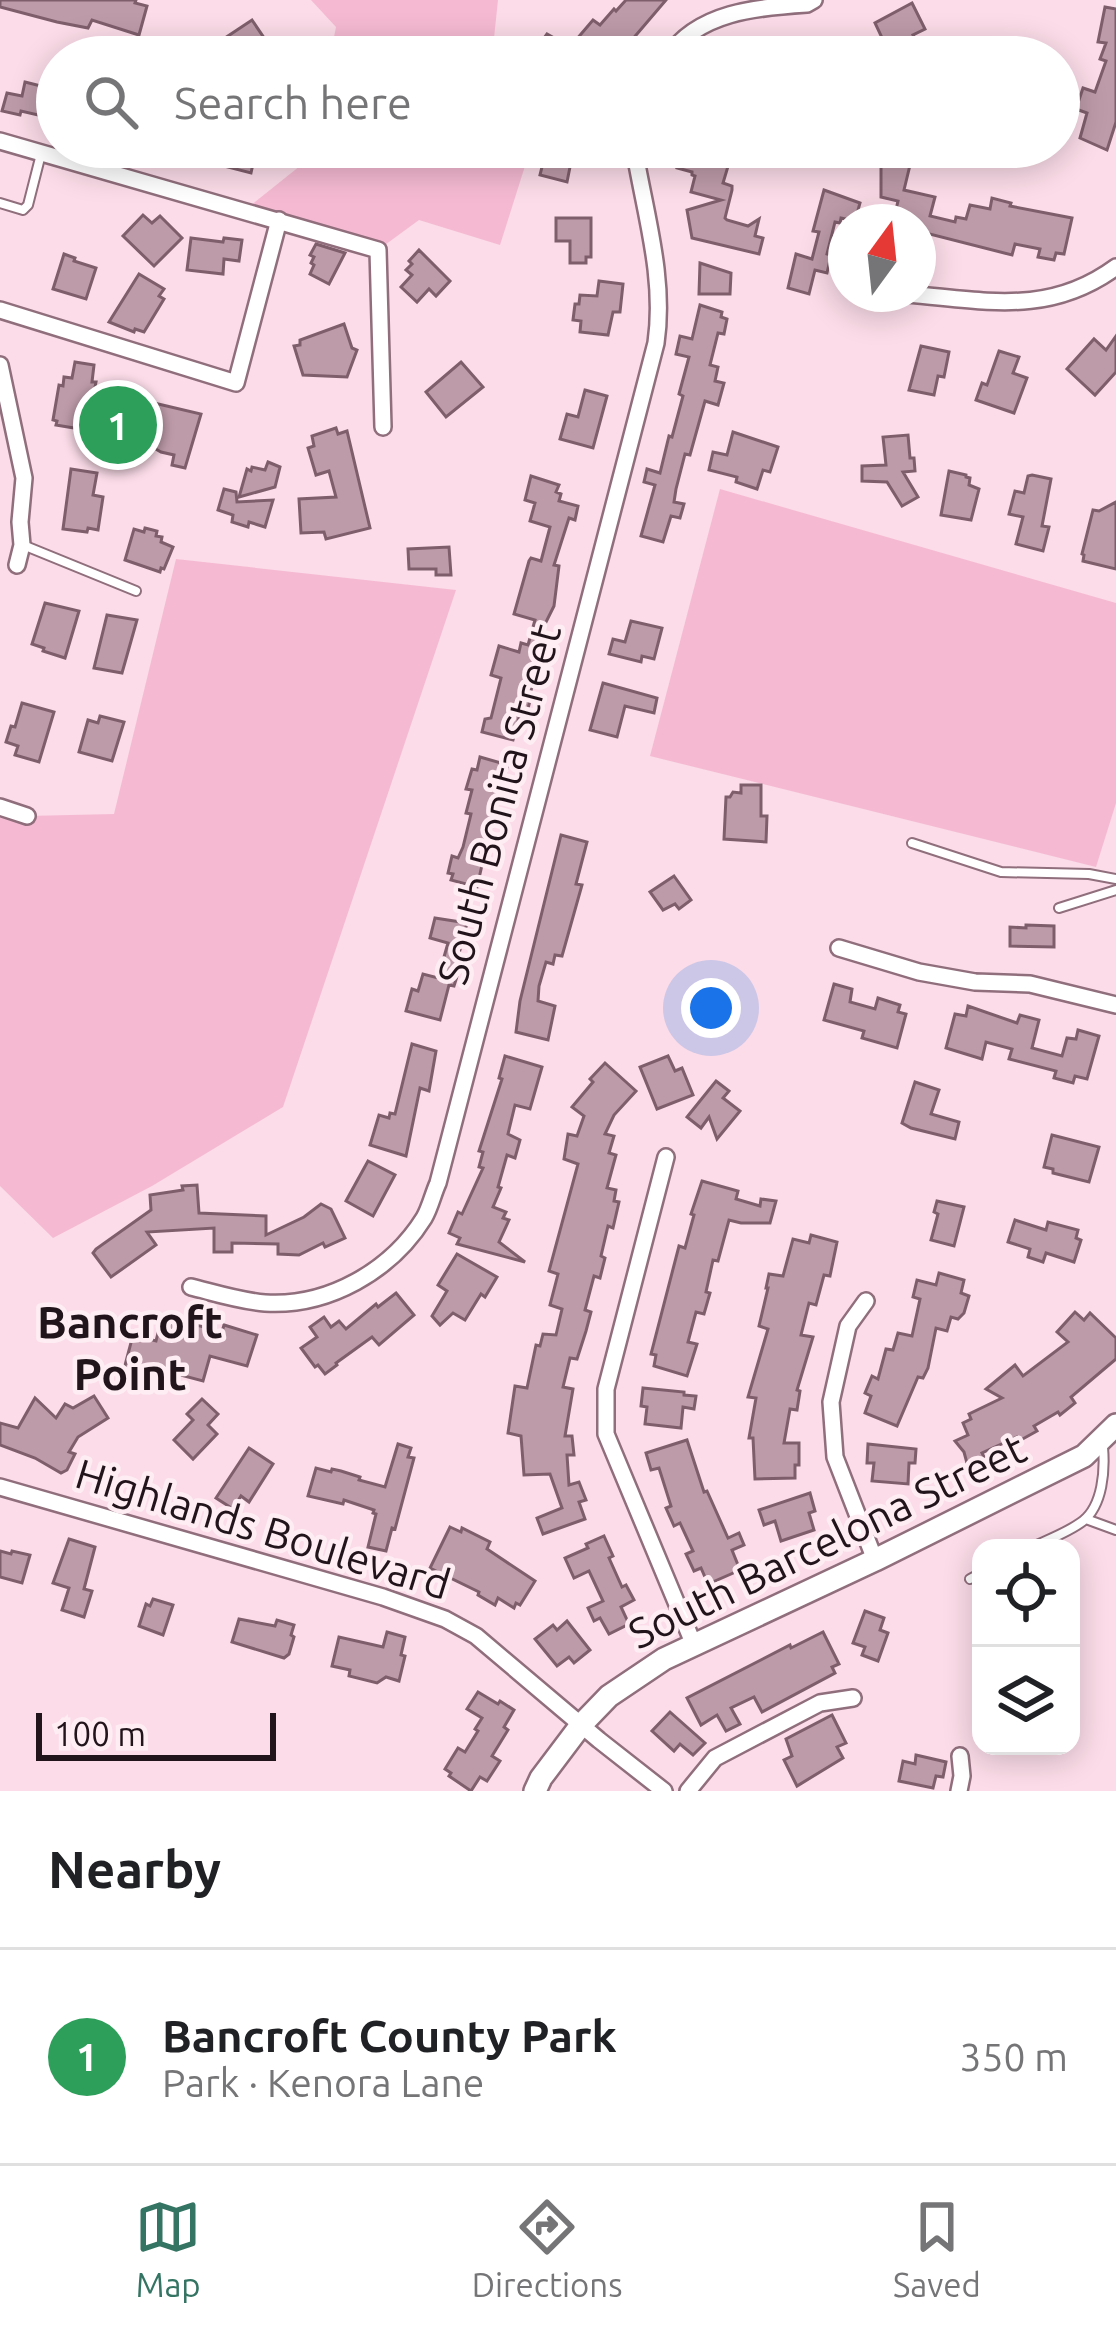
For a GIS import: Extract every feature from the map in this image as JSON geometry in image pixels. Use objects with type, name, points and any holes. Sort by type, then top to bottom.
[{"type":"main road","name":"South Barcelona Street","points":[[536,1791],[581,1725],[609,1696],[664,1659],[1084,1456],[1109,1432]]},
{"type":"street","points":[[688,36],[716,19],[814,0]]},
{"type":"street","points":[[0,141],[36,151]]},
{"type":"street","points":[[95,168],[378,250],[383,427]]},
{"type":"street","name":"South Bonita Street","points":[[191,1288],[261,1303],[323,1297],[366,1276],[393,1256],[425,1216],[438,1183],[656,343],[658,279],[638,168]]},
{"type":"street","points":[[0,310],[236,383],[279,220]]},
{"type":"street","points":[[936,296],[1032,302],[1059,297],[1116,266]]},
{"type":"street","points":[[0,365],[24,478],[22,545],[16,565]]},
{"type":"street","points":[[0,807],[27,816]]},
{"type":"street","points":[[839,948],[919,972],[975,982],[1030,984],[1116,1005]]},
{"type":"street","points":[[667,1157],[606,1389],[606,1434],[694,1646]]},
{"type":"street","points":[[866,1301],[848,1326],[831,1402],[836,1457],[875,1560]]},
{"type":"street","name":"Highlands Boulevard","points":[[0,1487],[428,1612],[462,1627],[664,1791]]},
{"type":"street","points":[[688,1791],[715,1758],[820,1703],[853,1698]]},
{"type":"street","points":[[959,1791],[960,1756]]},
{"type":"lane","points":[[0,203],[23,210],[38,168]]},
{"type":"lane","points":[[22,545],[136,591]]},
{"type":"lane","points":[[912,843],[1000,872],[1116,879]]},
{"type":"lane","points":[[1059,908],[1116,890]]},
{"type":"lane","points":[[1047,1539],[1086,1519],[1101,1488],[1109,1432]]},
{"type":"lane","points":[[1086,1519],[1116,1530]]},
{"type":"shaded area","points":[[311,0],[498,0],[494,36],[334,36],[336,27]]},
{"type":"shaded area","points":[[298,168],[524,168],[500,245],[419,220],[378,250],[245,210]]},
{"type":"shaded area","points":[[720,489],[1116,603],[1116,803],[1096,867],[650,756]]},
{"type":"shaded area","points":[[176,559],[456,590],[283,1107],[152,1186],[53,1238],[0,1186],[0,808],[27,816],[114,814]]},
{"type":"building","points":[[0,0],[136,0],[147,6],[139,35],[92,20],[88,28],[57,22],[0,7]]},
{"type":"building","points":[[626,0],[666,0],[635,36],[579,36],[593,20],[600,25]]},
{"type":"building","points":[[912,3],[925,29],[914,36],[881,36],[875,23]]},
{"type":"building","points":[[1105,7],[1116,9],[1116,122],[1107,150],[1080,138],[1087,113],[1080,110],[1083,88],[1095,92],[1106,61],[1100,59],[1106,43],[1098,42]]},
{"type":"building","points":[[252,20],[263,36],[228,36]]},
{"type":"building","points":[[25,82],[36,85],[36,114],[2,111],[7,93],[22,96]]},
{"type":"building","points":[[542,168],[570,168],[567,182],[540,175]]},
{"type":"building","points":[[677,168],[728,168],[723,183],[732,190],[725,218],[748,226],[759,219],[755,236],[763,238],[759,254],[692,238],[687,210],[721,200],[691,192],[692,172]]},
{"type":"building","points":[[881,168],[909,168],[904,190],[935,197],[933,204],[881,197]]},
{"type":"building","points":[[824,190],[860,203],[828,204],[828,268],[827,273],[815,270],[809,294],[788,288],[796,254],[812,259],[819,232],[813,231]]},
{"type":"building","points":[[992,198],[1072,218],[1064,254],[1056,253],[1054,260],[1038,257],[1040,249],[1015,244],[1012,255],[936,236],[936,217],[966,219],[970,205],[990,209]]},
{"type":"building","points":[[143,215],[152,223],[160,216],[182,238],[154,266],[123,236]]},
{"type":"building","points":[[556,218],[591,218],[591,257],[586,257],[586,263],[570,263],[570,241],[556,241]]},
{"type":"building","points":[[191,238],[242,240],[239,261],[224,259],[223,274],[187,270]]},
{"type":"building","points":[[316,244],[345,253],[329,284],[310,274],[314,257],[310,255]]},
{"type":"building","points":[[419,250],[450,281],[436,296],[429,289],[417,302],[401,287],[412,275],[406,270]]},
{"type":"building","points":[[64,254],[96,268],[86,299],[53,289]]},
{"type":"building","points":[[700,263],[731,273],[730,294],[699,294]]},
{"type":"building","points":[[139,274],[164,289],[159,296],[164,299],[144,332],[134,332],[109,322]]},
{"type":"building","points":[[599,281],[623,284],[620,312],[613,312],[608,335],[580,332],[581,321],[573,320],[580,295],[597,296]]},
{"type":"building","points":[[700,305],[722,312],[721,317],[727,319],[710,365],[718,367],[715,381],[724,383],[718,405],[705,401],[676,489],[674,502],[684,504],[680,518],[671,516],[663,542],[641,536],[655,485],[644,482],[647,469],[660,473],[672,437],[689,357],[676,354],[680,336],[692,339]]},
{"type":"building","points":[[344,324],[357,350],[347,377],[303,375],[294,346]]},
{"type":"building","points":[[1116,336],[1116,372],[1095,395],[1067,369],[1094,339],[1106,350]]},
{"type":"building","points":[[921,346],[949,352],[934,395],[909,390]]},
{"type":"building","points":[[999,351],[1019,357],[1013,373],[1027,378],[1014,413],[976,400]]},
{"type":"building","points":[[75,362],[94,365],[92,382],[96,382],[91,408],[83,406],[80,429],[56,425],[53,420],[59,385],[63,386],[64,377],[72,378]]},
{"type":"building","points":[[461,362],[483,387],[446,417],[426,392]]},
{"type":"building","points":[[585,390],[607,396],[593,448],[560,439],[567,414],[578,417]]},
{"type":"building","points":[[154,403],[201,414],[185,468],[172,465],[174,455],[144,442]]},
{"type":"building","points":[[336,428],[338,434],[347,431],[370,528],[326,539],[324,532],[301,533],[299,499],[336,497],[329,471],[316,475],[308,448],[314,446],[312,436]]},
{"type":"building","points":[[733,432],[778,447],[770,472],[763,470],[757,489],[736,482],[737,477],[709,470],[713,452],[727,455]]},
{"type":"building","points":[[908,435],[915,471],[903,472],[918,497],[902,506],[887,482],[862,481],[862,466],[886,465],[883,437]]},
{"type":"building","points":[[268,462],[280,467],[275,487],[239,497],[247,469],[265,470]]},
{"type":"building","points":[[71,469],[97,473],[93,495],[103,497],[98,530],[63,529]]},
{"type":"building","points":[[949,471],[966,475],[969,485],[979,489],[971,520],[941,515]]},
{"type":"building","points":[[1032,475],[1051,479],[1042,526],[1049,527],[1043,551],[1016,544],[1023,517],[1009,514],[1015,491],[1024,493]]},
{"type":"building","points":[[531,476],[559,485],[559,501],[578,506],[575,520],[569,518],[554,565],[559,566],[554,606],[541,632],[548,634],[526,716],[520,714],[513,740],[482,732],[485,719],[491,718],[501,678],[491,675],[499,646],[519,652],[521,643],[528,645],[535,620],[514,614],[529,561],[541,561],[550,527],[530,521],[535,503],[525,500]]},
{"type":"building","points":[[224,489],[236,492],[237,502],[273,500],[265,527],[232,522],[233,515],[218,510]]},
{"type":"building","points":[[1116,502],[1116,569],[1083,561],[1093,510]]},
{"type":"building","points":[[145,528],[157,531],[161,542],[173,547],[160,572],[125,560],[134,529],[144,532]]},
{"type":"building","points":[[449,547],[451,575],[436,575],[436,569],[409,569],[408,549]]},
{"type":"building","points":[[45,603],[79,611],[65,658],[32,644]]},
{"type":"building","points":[[107,615],[137,620],[122,673],[94,668]]},
{"type":"building","points":[[631,621],[662,628],[654,659],[642,656],[641,662],[609,654],[613,639],[625,642]]},
{"type":"building","points":[[603,683],[657,698],[654,713],[625,706],[617,737],[590,730]]},
{"type":"building","points":[[22,703],[54,712],[39,762],[15,755],[18,746],[6,742]]},
{"type":"building","points":[[100,716],[124,722],[112,761],[79,752],[88,720],[98,723]]},
{"type":"building","points":[[480,757],[508,765],[477,887],[451,880],[453,874],[448,873],[452,856],[458,858],[463,847],[471,814],[466,813],[472,790],[466,789]]},
{"type":"building","points":[[741,785],[761,785],[766,842],[724,839],[726,797],[741,793]]},
{"type":"building","points":[[561,835],[587,842],[576,884],[582,885],[562,956],[555,955],[553,964],[546,962],[539,986],[538,1001],[555,1006],[548,1040],[516,1032]]},
{"type":"building","points":[[674,876],[691,900],[679,909],[675,904],[663,910],[650,892]]},
{"type":"building","points":[[435,918],[467,923],[456,965],[460,966],[454,986],[449,985],[440,1020],[406,1011],[412,989],[418,991],[423,974],[438,978],[448,943],[430,938]]},
{"type":"building","points":[[1054,926],[1054,947],[1010,946],[1010,927]]},
{"type":"building","points":[[834,984],[852,989],[850,1002],[875,1009],[878,998],[900,1005],[898,1012],[906,1014],[897,1048],[862,1038],[864,1031],[824,1020]]},
{"type":"building","points":[[968,1006],[1017,1023],[1020,1015],[1039,1020],[1032,1048],[1062,1056],[1067,1038],[1076,1039],[1078,1030],[1099,1036],[1087,1079],[1075,1076],[1073,1083],[1054,1078],[1056,1071],[1009,1059],[1012,1049],[986,1042],[982,1059],[946,1048],[955,1014],[966,1016]]},
{"type":"building","points":[[412,1044],[436,1051],[429,1091],[420,1088],[406,1156],[370,1145],[379,1115],[389,1118],[390,1113],[395,1114]]},
{"type":"building","points":[[505,1056],[542,1067],[530,1109],[515,1105],[508,1134],[520,1140],[515,1158],[507,1155],[493,1207],[506,1212],[503,1218],[509,1220],[499,1242],[525,1262],[457,1244],[460,1238],[449,1233],[483,1168],[479,1167],[483,1152],[479,1151]]},
{"type":"building","points":[[668,1056],[675,1071],[682,1068],[693,1095],[657,1109],[640,1067]]},
{"type":"building","points":[[605,1063],[636,1091],[614,1115],[605,1134],[614,1136],[609,1153],[616,1155],[607,1188],[616,1190],[614,1201],[619,1202],[613,1228],[608,1226],[600,1278],[594,1276],[585,1310],[591,1312],[586,1331],[577,1359],[570,1358],[563,1387],[573,1389],[565,1436],[572,1436],[574,1455],[567,1455],[569,1485],[579,1482],[586,1500],[579,1502],[585,1519],[543,1534],[537,1518],[562,1508],[550,1474],[524,1475],[521,1436],[508,1433],[515,1386],[527,1388],[543,1334],[556,1335],[562,1309],[550,1305],[558,1274],[549,1271],[578,1164],[564,1159],[568,1134],[577,1136],[584,1116],[572,1107]]},
{"type":"building","points":[[716,1081],[729,1091],[723,1098],[740,1111],[717,1139],[709,1117],[701,1128],[687,1117]]},
{"type":"building","points":[[915,1082],[939,1090],[931,1114],[959,1122],[955,1139],[902,1123]]},
{"type":"building","points":[[1052,1135],[1099,1147],[1089,1182],[1044,1167]]},
{"type":"building","points":[[368,1161],[395,1175],[373,1216],[346,1201]]},
{"type":"building","points":[[702,1181],[738,1191],[736,1199],[760,1206],[761,1199],[776,1201],[770,1223],[729,1220],[718,1261],[713,1260],[704,1314],[696,1312],[688,1342],[697,1344],[687,1376],[654,1366],[656,1355],[651,1354],[679,1246],[685,1248]]},
{"type":"building","points":[[197,1185],[199,1213],[266,1216],[266,1235],[321,1204],[331,1209],[345,1238],[299,1255],[278,1254],[278,1244],[232,1243],[232,1252],[214,1252],[214,1228],[147,1232],[156,1245],[111,1277],[93,1253],[96,1249],[151,1210],[150,1195]]},
{"type":"building","points":[[937,1201],[964,1207],[954,1246],[931,1240]]},
{"type":"building","points":[[1015,1220],[1046,1230],[1048,1222],[1078,1230],[1076,1238],[1081,1240],[1074,1262],[1046,1253],[1043,1262],[1028,1257],[1030,1249],[1008,1242]]},
{"type":"building","points":[[811,1235],[837,1242],[830,1276],[824,1275],[816,1305],[809,1303],[801,1335],[813,1337],[797,1390],[797,1410],[790,1409],[784,1443],[799,1443],[799,1465],[795,1465],[795,1478],[755,1479],[753,1438],[749,1438],[756,1398],[748,1397],[768,1329],[759,1326],[769,1274],[783,1276],[793,1239],[809,1243]]},
{"type":"building","points":[[457,1254],[497,1277],[465,1320],[453,1313],[440,1325],[432,1316],[447,1291],[438,1285]]},
{"type":"building","points":[[939,1273],[964,1280],[961,1293],[969,1296],[964,1313],[958,1319],[951,1317],[947,1331],[936,1328],[928,1368],[923,1378],[918,1377],[897,1426],[865,1413],[871,1396],[865,1393],[872,1376],[878,1379],[886,1349],[893,1350],[898,1333],[912,1336],[920,1299],[913,1297],[917,1280],[936,1285]]},
{"type":"building","points":[[396,1293],[414,1315],[379,1345],[372,1337],[325,1374],[301,1348],[317,1337],[310,1327],[324,1317],[331,1327],[339,1321],[346,1329]]},
{"type":"building","points":[[1075,1312],[1084,1320],[1090,1313],[1116,1338],[1116,1359],[1071,1397],[1075,1403],[1060,1415],[1034,1426],[1037,1431],[1019,1441],[1017,1437],[982,1453],[985,1459],[968,1467],[955,1441],[968,1435],[963,1423],[971,1419],[969,1414],[1002,1398],[986,1389],[1015,1365],[1023,1376],[1068,1342],[1057,1332]]},
{"type":"building","points":[[167,1317],[222,1332],[224,1325],[257,1335],[247,1366],[210,1356],[203,1381],[177,1374],[175,1383],[124,1369],[133,1335],[156,1341]]},
{"type":"building","points":[[643,1388],[696,1396],[694,1409],[683,1407],[681,1428],[645,1424]]},
{"type":"building","points":[[94,1396],[108,1418],[78,1437],[69,1452],[75,1454],[67,1470],[61,1473],[0,1445],[0,1423],[18,1428],[35,1398],[56,1418],[65,1404],[73,1408]]},
{"type":"building","points":[[202,1399],[218,1414],[208,1425],[217,1434],[193,1459],[174,1440],[193,1420],[187,1414]]},
{"type":"building","points":[[687,1440],[704,1492],[728,1538],[739,1533],[744,1545],[732,1550],[740,1570],[708,1584],[701,1568],[694,1571],[686,1554],[693,1551],[680,1523],[674,1526],[659,1468],[651,1470],[646,1453]]},
{"type":"building","points":[[398,1444],[411,1448],[408,1457],[414,1458],[386,1551],[368,1547],[374,1510],[308,1496],[316,1468],[341,1471],[385,1487]]},
{"type":"building","points":[[868,1444],[916,1449],[915,1463],[909,1463],[908,1484],[872,1481],[874,1463],[867,1463]]},
{"type":"building","points":[[249,1448],[273,1464],[249,1502],[241,1496],[233,1509],[216,1498]]},
{"type":"building","points":[[810,1493],[814,1530],[781,1541],[775,1521],[764,1525],[759,1510]]},
{"type":"building","points":[[450,1527],[490,1542],[487,1549],[535,1581],[520,1605],[514,1608],[498,1598],[495,1605],[430,1568]]},
{"type":"building","points":[[604,1536],[622,1587],[626,1585],[634,1600],[621,1607],[629,1624],[609,1634],[588,1608],[603,1601],[589,1571],[574,1578],[565,1558]]},
{"type":"building","points":[[69,1539],[95,1547],[84,1589],[92,1591],[84,1617],[62,1610],[69,1588],[53,1583]]},
{"type":"building","points":[[0,1551],[30,1555],[22,1583],[0,1577]]},
{"type":"building","points":[[153,1599],[173,1605],[163,1635],[139,1626],[146,1604],[150,1606]]},
{"type":"building","points":[[865,1611],[884,1618],[880,1630],[888,1633],[878,1661],[862,1655],[865,1647],[853,1643]]},
{"type":"building","points":[[239,1619],[294,1625],[289,1654],[284,1658],[232,1642]]},
{"type":"building","points":[[567,1621],[590,1650],[574,1663],[569,1657],[557,1666],[535,1639]]},
{"type":"building","points":[[387,1632],[405,1637],[399,1681],[386,1677],[377,1683],[332,1666],[339,1637],[383,1647]]},
{"type":"building","points":[[823,1632],[839,1664],[832,1667],[835,1673],[762,1712],[754,1697],[731,1708],[740,1724],[726,1731],[717,1715],[701,1725],[687,1698]]},
{"type":"building","points":[[478,1692],[514,1710],[492,1756],[500,1761],[487,1781],[480,1777],[471,1791],[445,1769],[458,1748],[465,1752],[478,1731],[482,1718],[467,1709]]},
{"type":"building","points":[[670,1712],[705,1743],[693,1755],[680,1744],[674,1751],[652,1731]]},
{"type":"building","points":[[832,1715],[846,1743],[837,1747],[843,1758],[797,1786],[784,1760],[792,1756],[786,1739]]},
{"type":"building","points":[[916,1755],[946,1762],[943,1777],[936,1776],[933,1788],[899,1781],[903,1761],[915,1764]]},
{"type":"place","name":"Bancroft County Park","points":[[118,425]]},
{"type":"district","name":"Bancroft Point","points":[[130,1348]]}]
